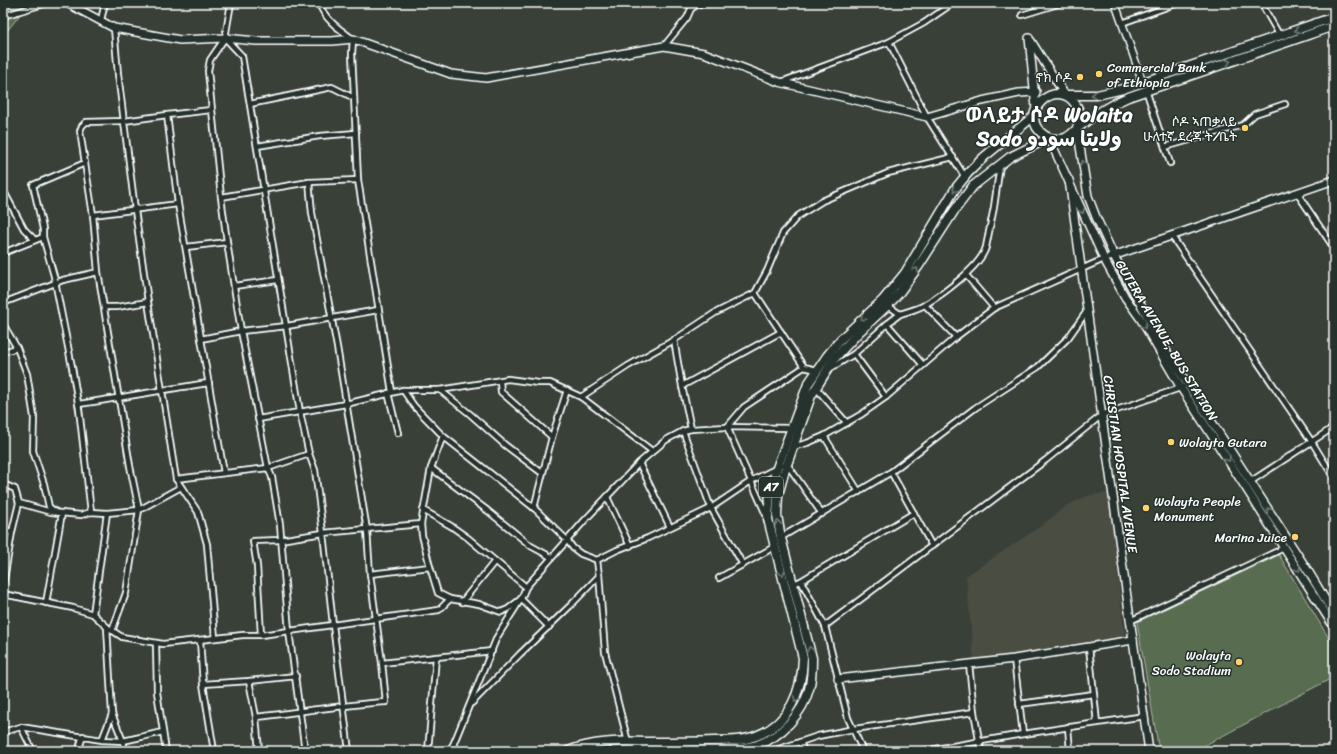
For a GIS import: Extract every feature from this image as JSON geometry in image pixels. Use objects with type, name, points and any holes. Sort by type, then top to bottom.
[{"type":"highway","name":"A7","points":[[1281,40],[1334,17]]},
{"type":"highway","name":"A7","points":[[614,751],[758,748],[791,721],[804,702],[809,689],[812,672],[812,658],[781,538],[777,515],[778,495],[787,464],[792,428],[808,384],[817,370],[841,340],[885,303],[905,273],[955,189],[984,157],[1035,112],[1041,102],[1050,95],[1097,96],[1144,87],[1281,40],[1334,26]]},
{"type":"highway","name":"A7","points":[[568,751],[597,743],[732,741],[754,737],[763,733],[774,725],[793,705],[803,674],[803,658],[773,544],[768,519],[770,492],[777,468],[790,445],[811,396],[826,370],[843,348],[918,267],[954,211],[973,186],[1000,163],[1010,157],[1049,138],[1066,138],[1077,128],[1144,87]]},
{"type":"highway","points":[[1065,95],[1071,98],[1079,111],[1080,122],[1077,128]]},
{"type":"highway","points":[[1035,112],[1037,128],[1049,138]]},
{"type":"main road","points":[[66,3],[114,28],[180,40],[225,38],[256,41],[332,41],[353,39],[451,74],[486,78],[664,46],[704,53],[779,82],[927,117],[982,101],[1019,93],[1036,92]]},
{"type":"main road","points":[[1035,112],[1036,92],[1029,38],[1065,95]]},
{"type":"main road","points":[[1077,128],[1088,196],[1114,256],[1184,386],[1310,574],[1334,614]]},
{"type":"main road","name":"GUTERA AVENUE, BUS STATION","points":[[1049,138],[1104,260],[1125,297],[1184,386]]},
{"type":"main road","name":"CHRISTIAN HOSPITAL AVENUE","points":[[1069,180],[1149,751]]},
{"type":"main road","points":[[1104,260],[1172,235],[1334,180]]},
{"type":"main road","points":[[1248,483],[1284,548],[1334,627]]},
{"type":"main road","points":[[838,679],[1014,659],[1133,640]]},
{"type":"street","points":[[3,16],[47,3]]},
{"type":"street","points":[[101,20],[105,3]]},
{"type":"street","points":[[231,3],[225,38],[210,60],[208,71],[221,197],[241,331],[268,468],[272,477],[280,526],[289,631],[305,751]]},
{"type":"street","points":[[319,3],[332,25],[353,39],[352,54],[358,180],[390,393],[398,433]]},
{"type":"street","points":[[664,46],[687,18],[691,9],[698,4],[717,3]]},
{"type":"street","points":[[779,82],[889,42],[924,23],[953,3]]},
{"type":"street","points":[[1022,15],[1061,3]]},
{"type":"street","points":[[1115,3],[1170,163]]},
{"type":"street","points":[[1122,23],[1178,3]]},
{"type":"street","points":[[1261,3],[1281,40]]},
{"type":"street","points":[[114,28],[118,74],[135,210],[176,479],[198,512],[207,544],[215,638]]},
{"type":"street","points":[[225,38],[242,56],[300,412],[309,454],[315,470],[349,751]]},
{"type":"street","points":[[889,42],[927,117],[965,177]]},
{"type":"street","points":[[250,104],[332,87],[354,98]]},
{"type":"street","points":[[1165,147],[1243,125],[1255,114],[1285,104]]},
{"type":"street","points":[[112,631],[126,593],[140,510],[130,466],[98,272],[93,215],[80,131],[86,122],[124,121],[167,114],[212,110]]},
{"type":"street","points":[[167,114],[178,204],[224,473]]},
{"type":"street","points":[[257,146],[320,136],[356,133]]},
{"type":"street","points":[[581,397],[628,366],[674,340],[715,313],[755,293],[767,271],[783,233],[798,216],[822,200],[888,173],[953,157]]},
{"type":"street","points":[[826,370],[854,354],[900,314],[925,305],[966,275],[985,252],[994,207],[1000,163]]},
{"type":"street","points":[[85,164],[33,185],[43,229],[42,237],[55,283],[70,356],[78,404],[92,512]]},
{"type":"street","points":[[221,197],[309,182],[358,180]]},
{"type":"street","points":[[256,716],[301,712],[344,705],[386,702],[366,530],[332,317],[312,213],[309,182]]},
{"type":"street","points":[[3,190],[24,229],[35,240]]},
{"type":"street","points":[[1296,193],[1334,248]]},
{"type":"street","points":[[93,215],[178,204]]},
{"type":"street","points":[[1172,235],[1312,442],[1334,478]]},
{"type":"street","points":[[3,253],[42,237]]},
{"type":"street","points":[[186,248],[228,242]]},
{"type":"street","points":[[790,445],[807,443],[824,436],[847,423],[886,397],[956,337],[994,308],[1104,260]]},
{"type":"street","points":[[3,303],[55,283],[84,274],[98,272]]},
{"type":"street","points":[[966,275],[994,308]]},
{"type":"street","points":[[234,286],[278,280]]},
{"type":"street","points":[[755,293],[804,367],[817,370]]},
{"type":"street","points":[[105,308],[118,308],[148,302]]},
{"type":"street","points":[[885,303],[900,314]]},
{"type":"street","points":[[925,305],[956,337]]},
{"type":"street","points":[[201,339],[241,331],[287,326],[378,310]]},
{"type":"street","points":[[718,578],[891,472],[975,408],[1038,367],[1068,338],[1087,311]]},
{"type":"street","points":[[3,324],[17,348],[27,374],[34,418],[33,451],[44,484],[49,507],[59,513]]},
{"type":"street","points":[[887,324],[923,366]]},
{"type":"street","points":[[682,386],[781,332]]},
{"type":"street","points":[[674,340],[691,429]]},
{"type":"street","points":[[3,352],[17,348]]},
{"type":"street","points":[[854,354],[886,397]]},
{"type":"street","points":[[727,427],[744,407],[804,367]]},
{"type":"street","points":[[258,419],[346,404],[403,390],[440,390],[508,379],[550,383],[567,390],[581,397],[652,451]]},
{"type":"street","points":[[500,381],[500,392],[552,437]]},
{"type":"street","points":[[78,404],[119,398],[162,389],[209,383]]},
{"type":"street","points":[[825,626],[1102,415],[1184,386]]},
{"type":"street","points":[[816,388],[847,423]]},
{"type":"street","points":[[403,390],[414,406],[443,436],[534,508],[567,540],[573,548],[581,554],[598,560],[711,508],[751,481],[777,468]]},
{"type":"street","points":[[440,390],[505,445],[542,473]]},
{"type":"street","points":[[534,508],[552,437],[567,390]]},
{"type":"street","points":[[1248,483],[1334,426]]},
{"type":"street","points":[[727,427],[768,519]]},
{"type":"street","points":[[448,751],[453,745],[470,706],[497,637],[521,599],[526,587],[551,557],[639,463],[652,451],[683,431],[691,429],[727,427],[792,428]]},
{"type":"street","points":[[683,431],[711,508],[743,564]]},
{"type":"street","points":[[443,436],[431,468],[421,524],[422,535],[430,568],[438,593],[450,599],[479,604],[501,612],[508,609],[521,599]]},
{"type":"street","points":[[824,436],[859,492]]},
{"type":"street","points":[[176,479],[268,468],[309,454]]},
{"type":"street","points":[[639,463],[670,527]]},
{"type":"street","points":[[787,464],[822,514]]},
{"type":"street","points":[[431,468],[531,546],[551,557]]},
{"type":"street","points":[[891,472],[932,546]]},
{"type":"street","points":[[3,484],[15,489],[19,503],[12,532],[3,585]]},
{"type":"street","points":[[19,503],[59,513],[81,516],[92,512],[107,513],[140,510],[181,487]]},
{"type":"street","points":[[607,497],[630,546]]},
{"type":"street","points":[[423,510],[451,526],[526,587]]},
{"type":"street","points":[[46,603],[59,513]]},
{"type":"street","points":[[93,614],[107,513]]},
{"type":"street","points":[[793,584],[801,581],[914,513]]},
{"type":"street","points":[[261,635],[253,541],[280,540],[323,532],[366,530],[421,524]]},
{"type":"street","points":[[3,530],[12,532]]},
{"type":"street","points":[[1130,621],[1284,548]]},
{"type":"street","points":[[470,706],[599,576],[598,560]]},
{"type":"street","points":[[598,560],[605,652],[628,742]]},
{"type":"street","points":[[462,602],[495,561]]},
{"type":"street","points":[[370,574],[430,568]]},
{"type":"street","points":[[801,581],[825,626],[848,718],[863,751]]},
{"type":"street","points":[[3,594],[93,614],[112,631],[122,637],[163,644],[244,635],[261,635],[376,620],[439,610],[450,599]]},
{"type":"street","points":[[521,599],[549,627]]},
{"type":"street","points":[[107,627],[112,714],[123,741],[125,751]]},
{"type":"street","points":[[200,640],[203,684],[214,751]]},
{"type":"street","points":[[156,643],[157,692],[166,751]]},
{"type":"street","points":[[1089,647],[1097,723]]},
{"type":"street","points":[[382,663],[492,651]]},
{"type":"street","points":[[428,751],[436,657]]},
{"type":"street","points":[[1014,659],[1023,734]]},
{"type":"street","points":[[969,664],[974,712],[981,751]]},
{"type":"street","points":[[203,684],[296,676]]},
{"type":"street","points":[[249,681],[256,716],[259,751]]},
{"type":"street","points":[[1019,704],[1094,694]]},
{"type":"street","points":[[773,751],[818,736],[854,729],[974,712]]},
{"type":"street","points":[[102,740],[112,714]]},
{"type":"street","points":[[924,751],[1023,734],[1145,716]]},
{"type":"street","points":[[3,732],[21,727],[102,740],[123,741],[163,732]]},
{"type":"street","points":[[21,727],[34,751]]},
{"type":"street","points":[[1068,727],[1070,751]]},
{"type":"street","points":[[82,736],[80,745],[83,751]]},
{"type":"street","points":[[754,737],[758,748]]},
{"type":"street","points":[[800,742],[804,751]]},
{"type":"street","points":[[453,745],[460,751]]},
{"type":"shaded area","points":[[1109,493],[1125,638],[1025,655],[974,660],[966,576],[1041,526],[1069,504],[1090,495]]},
{"type":"green space","points":[[3,3],[22,3],[23,11],[3,36]]},
{"type":"green space","name":"Wolayta Sodo Stadium","points":[[1279,555],[1334,647],[1334,677],[1194,751],[1159,751],[1137,622]]},
{"type":"place","name":"Commercial Bank of Ethiopia","points":[[1099,74]]},
{"type":"place","name":"ኖክ ሶዶ","points":[[1080,77]]},
{"type":"place","name":"ሶዶ ኣጠቃላይ ሁለተኛ ደረጃ ት/ቤት","points":[[1245,128]]},
{"type":"place","name":"Wolayta Gutara","points":[[1171,442]]},
{"type":"place","name":"Wolayta People Monument","points":[[1146,508]]},
{"type":"place","name":"Marina Juice","points":[[1295,537]]},
{"type":"place","name":"Wolayta Sodo Stadium","points":[[1239,662]]},
{"type":"district","name":"ወላይታ ሶዶ Wolaita Sodo ولايتا سودو","points":[[1049,127]]}]
